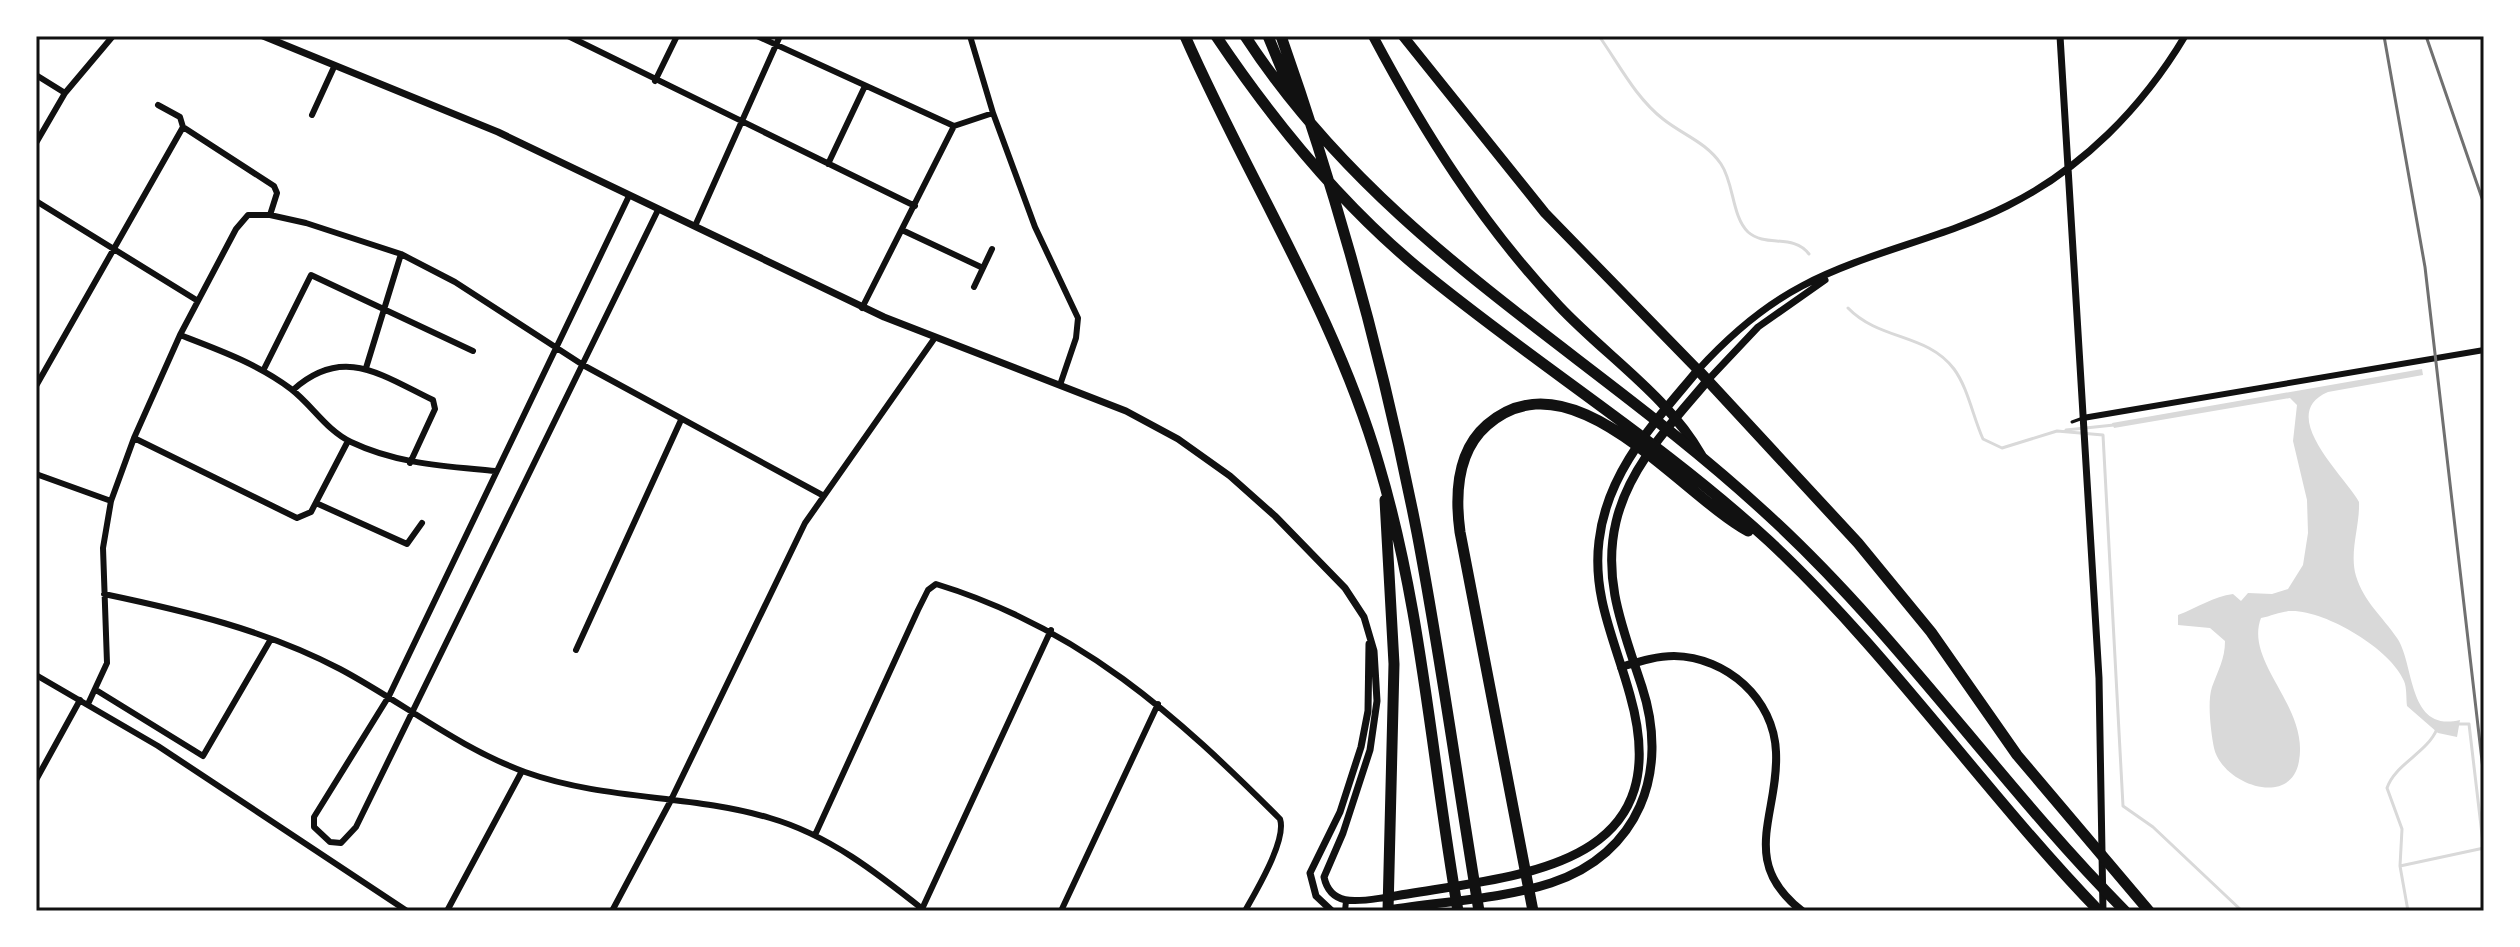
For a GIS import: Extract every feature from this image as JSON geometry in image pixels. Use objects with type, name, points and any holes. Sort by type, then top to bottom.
[{"type":"highway","points":[[1185,36],[1339,350],[1385,487],[1408,599],[1458,911]]},
{"type":"highway","points":[[1216,36],[1274,119],[1362,217],[1416,266],[1665,461],[1743,528],[1769,542],[1864,639],[2076,887],[2101,911]]},
{"type":"highway","points":[[1268,36],[1343,225]]},
{"type":"highway","points":[[1281,36],[1343,225],[1416,529],[1479,911]]},
{"type":"highway","points":[[1373,36],[1446,166],[1505,246],[1562,309],[1651,395],[1702,457],[1770,516],[1869,616],[2077,861],[2125,911]]},
{"type":"highway","points":[[1403,36],[1545,213],[1708,380],[1858,543],[1931,632],[2017,755],[2149,911]]},
{"type":"highway","points":[[1246,38],[1300,111],[1372,191],[1463,273],[1641,410],[1684,435]]},
{"type":"highway","points":[[1533,911],[1460,532],[1459,480],[1466,453],[1481,431],[1500,415],[1518,408],[1537,405],[1564,407],[1626,431]]},
{"type":"highway","points":[[1385,487],[1394,664],[1388,911]]},
{"type":"main road","points":[[1389,897],[1526,875],[1569,860],[1584,851],[1617,819],[1630,797],[1637,773],[1640,744],[1630,693],[1600,595],[1598,552],[1604,516],[1625,462],[1698,370]]},
{"type":"main road","points":[[1388,911],[1491,895],[1565,878],[1601,857],[1620,838],[1643,800],[1651,771],[1653,744],[1645,698],[1612,584],[1616,521],[1627,487],[1641,464],[1708,380]]},
{"type":"main road","points":[[1621,667],[1659,657],[1698,659],[1734,675],[1757,699],[1770,724],[1776,753],[1765,825],[1766,857],[1780,889],[1802,911]]},
{"type":"street","points":[[36,143],[65,93],[113,36]]},
{"type":"street","points":[[263,36],[498,132],[862,308],[934,339],[1060,385],[1166,432],[1256,498],[1350,595],[1364,617],[1377,667],[1370,750],[1343,833],[1325,872],[1329,891],[1346,901],[1389,897]]},
{"type":"street","points":[[568,36],[915,206]]},
{"type":"street","points":[[586,45],[591,36]]},
{"type":"street","points":[[655,81],[677,36]]},
{"type":"street","points":[[757,36],[954,126],[993,113]]},
{"type":"street","points":[[695,226],[780,36]]},
{"type":"street","points":[[970,36],[993,113],[1035,227],[1078,318],[1075,342],[1060,385]]},
{"type":"street","points":[[2060,36],[2100,701],[2101,911]]},
{"type":"street","points":[[1698,370],[1733,334],[1768,307],[1837,271],[1981,218],[2045,185],[2093,149],[2145,95],[2185,36]]},
{"type":"street","points":[[312,115],[334,67]]},
{"type":"street","points":[[36,75],[65,93]]},
{"type":"street","points":[[828,164],[865,86]]},
{"type":"street","points":[[158,105],[180,117],[183,127],[274,186],[277,193],[270,215]]},
{"type":"street","points":[[862,308],[954,126]]},
{"type":"street","points":[[37,381],[183,127]]},
{"type":"street","points":[[629,196],[389,696],[314,817],[314,827],[320,836],[330,842],[341,843],[350,835],[414,713],[658,210]]},
{"type":"street","points":[[36,201],[198,301]]},
{"type":"street","points":[[88,704],[108,657],[103,548],[111,501],[134,438],[180,335],[241,222],[251,215],[270,215],[342,233],[401,254],[455,282],[583,365],[824,496]]},
{"type":"street","points":[[902,230],[983,268]]},
{"type":"street","points":[[974,287],[992,249]]},
{"type":"street","points":[[366,368],[401,254]]},
{"type":"street","points":[[1708,380],[1758,327],[1837,271]]},
{"type":"street","points":[[263,371],[311,275],[473,351]]},
{"type":"street","points":[[180,335],[236,356],[263,371],[293,390],[348,441],[410,463],[495,471]]},
{"type":"street","points":[[612,911],[670,802],[798,537],[934,339]]},
{"type":"street","points":[[2083,418],[2484,350]]},
{"type":"street","points":[[293,390],[318,370],[340,366],[366,368],[434,403],[410,463]]},
{"type":"street","points":[[576,650],[681,420]]},
{"type":"street","points":[[134,438],[292,517],[303,518],[316,503],[348,441]]},
{"type":"street","points":[[36,474],[111,501]]},
{"type":"street","points":[[316,503],[407,544],[422,523]]},
{"type":"street","points":[[815,835],[931,585],[1051,630],[1092,654],[1158,704],[1280,819],[1282,827],[1245,911]]},
{"type":"street","points":[[104,594],[207,616],[271,639],[337,667],[480,752],[522,771],[574,787],[750,813],[815,835],[855,858],[923,910],[1051,630]]},
{"type":"street","points":[[96,690],[203,756],[271,639]]},
{"type":"street","points":[[1332,911],[1316,896],[1310,873],[1340,812],[1363,739],[1368,711],[1369,642]]},
{"type":"street","points":[[36,675],[88,704],[407,911]]},
{"type":"street","points":[[36,780],[80,700]]},
{"type":"street","points":[[1061,911],[1158,704]]},
{"type":"street","points":[[447,911],[522,771]]},
{"type":"street","points":[[1345,911],[1346,901]]},
{"type":"street","points":[[1382,911],[1388,911]]},
{"type":"lane","points":[[2072,422],[2083,418]]},
{"type":"shaded area","points":[[2422,369],[2423,375],[2328,392],[2314,402],[2309,415],[2311,430],[2319,446],[2359,502],[2354,567],[2359,585],[2397,638],[2422,707],[2430,716],[2443,721],[2460,720],[2457,737],[2438,733],[2407,706],[2404,681],[2397,669],[2371,645],[2321,617],[2305,612],[2284,612],[2261,618],[2258,635],[2268,668],[2295,722],[2300,741],[2299,761],[2293,776],[2283,784],[2256,786],[2242,781],[2220,761],[2212,734],[2211,693],[2225,641],[2210,628],[2178,625],[2178,615],[2226,595],[2233,594],[2241,601],[2248,593],[2272,594],[2288,589],[2303,565],[2308,533],[2307,500],[2293,441],[2297,405],[2290,398],[2114,428],[2112,423]]},
{"type":"waterway","points":[[1599,36],[1653,110],[1715,156],[1725,172],[1739,218],[1748,232],[1755,237],[1795,244],[1809,254]]},
{"type":"waterway","points":[[1848,308],[1874,326],[1943,357],[1963,385],[1983,439],[2002,448],[2057,431],[2103,435],[2123,806],[2153,827],[2242,911]]},
{"type":"waterway","points":[[2066,430],[2114,425]]},
{"type":"waterway","points":[[2458,724],[2469,724],[2483,843]]},
{"type":"waterway","points":[[2400,866],[2402,829],[2387,788],[2397,772],[2426,745],[2437,729]]},
{"type":"waterway","points":[[2408,911],[2400,866],[2484,848]]},
{"type":"railway","points":[[2384,36],[2425,267],[2484,778]]},
{"type":"railway","points":[[2426,36],[2484,204]]}]
